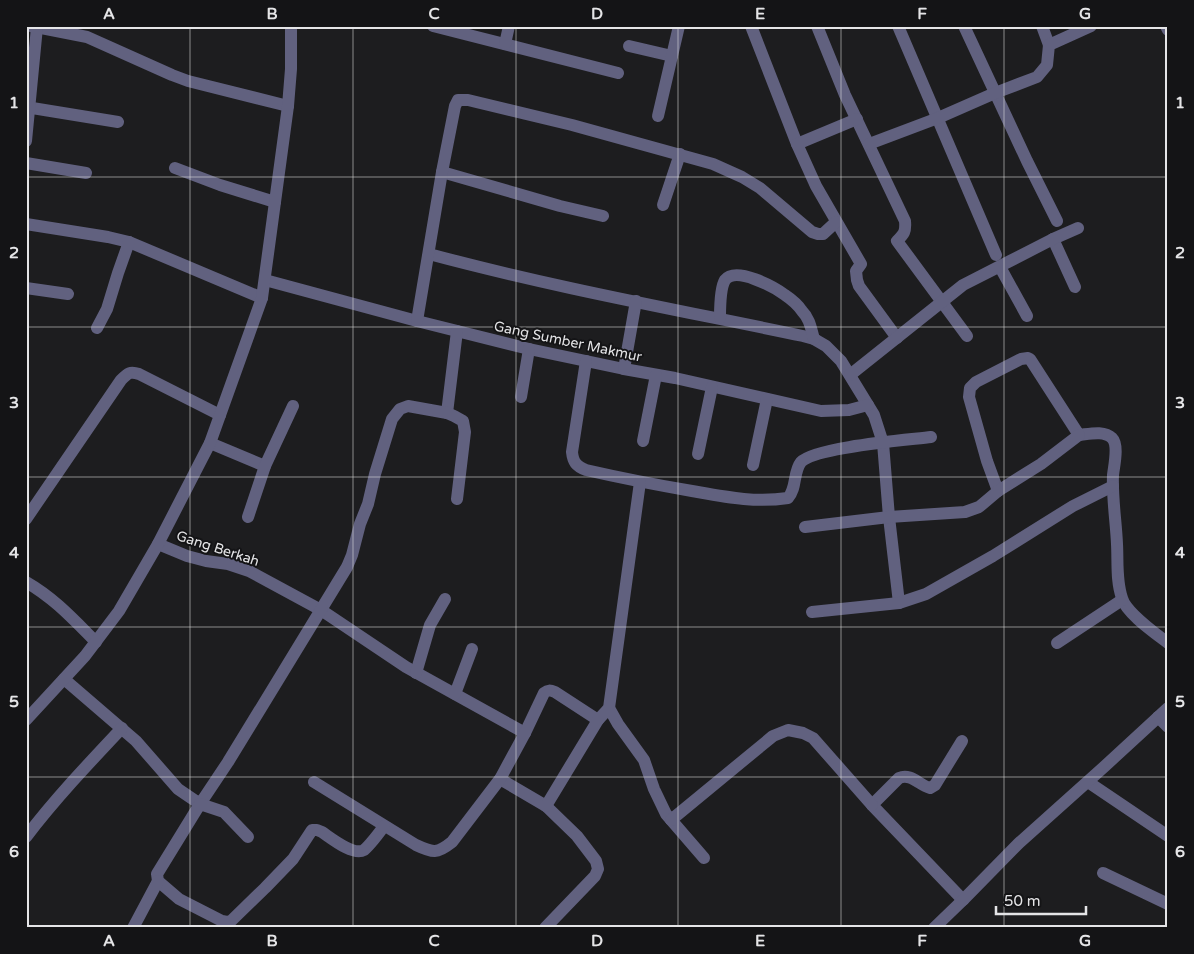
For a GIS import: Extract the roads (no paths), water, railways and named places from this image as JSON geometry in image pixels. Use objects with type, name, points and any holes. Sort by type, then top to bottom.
[{"type":"street","points":[[26,720],[96,642],[119,611],[158,544],[210,442],[262,298],[288,106],[291,69],[291,26]]},
{"type":"street","points":[[433,26],[618,73]]},
{"type":"street","points":[[505,44],[508,26]]},
{"type":"street","points":[[658,116],[679,26]]},
{"type":"street","points":[[751,26],[800,152],[816,186],[861,264],[856,271],[857,280],[897,338]]},
{"type":"street","points":[[817,26],[845,95],[905,221],[906,228],[903,235],[897,241],[967,336]]},
{"type":"street","points":[[898,26],[998,260],[1027,316]]},
{"type":"street","points":[[964,26],[1057,221]]},
{"type":"street","points":[[869,144],[1037,77],[1047,65],[1049,45],[1042,26]]},
{"type":"street","points":[[1049,45],[1091,26]]},
{"type":"street","points":[[1166,26],[1168,30]]},
{"type":"street","points":[[26,141],[34,27],[68,29],[188,81],[288,106]]},
{"type":"street","points":[[629,46],[672,56]]},
{"type":"street","points":[[417,321],[442,172],[455,106],[458,100],[478,102],[572,125],[713,164],[742,177],[760,188],[812,232],[823,234],[836,222]]},
{"type":"street","points":[[28,107],[118,122]]},
{"type":"street","points":[[797,144],[857,119]]},
{"type":"street","points":[[663,204],[680,154]]},
{"type":"street","points":[[26,163],[86,173]]},
{"type":"street","points":[[175,168],[220,185],[275,202]]},
{"type":"street","points":[[442,172],[560,206],[603,216]]},
{"type":"street","points":[[26,224],[129,242],[262,298]]},
{"type":"street","points":[[850,375],[941,302],[998,260],[1053,240],[1078,228]]},
{"type":"street","points":[[1053,240],[1075,287]]},
{"type":"street","points":[[97,328],[106,309],[129,242]]},
{"type":"street","points":[[429,254],[529,280],[803,336],[814,339],[826,346],[841,361],[874,415],[883,443],[899,603]]},
{"type":"street","points":[[720,318],[724,282],[728,277],[746,276],[762,282],[785,295],[802,310],[809,320],[814,339]]},
{"type":"street","name":"Gang Sumber Makmur","points":[[265,280],[528,349],[821,411],[849,410],[868,405]]},
{"type":"street","points":[[26,288],[68,294]]},
{"type":"street","points":[[624,370],[636,302]]},
{"type":"street","points":[[447,413],[457,330]]},
{"type":"street","points":[[521,398],[528,349]]},
{"type":"street","points":[[998,490],[987,461],[969,397],[970,388],[976,382],[1021,359],[1030,359],[1079,435]]},
{"type":"street","points":[[586,361],[572,452],[573,461],[578,467],[586,470],[640,482],[739,499],[770,500],[788,498],[792,493],[800,463],[806,458],[836,448],[931,437]]},
{"type":"street","points":[[26,519],[127,373],[139,374],[220,415]]},
{"type":"street","points":[[643,441],[656,375]]},
{"type":"street","points":[[698,454],[712,387]]},
{"type":"street","points":[[753,465],[767,399]]},
{"type":"street","points":[[248,517],[265,466],[293,406]]},
{"type":"street","points":[[133,928],[158,881],[157,874],[347,567],[392,419],[400,409],[408,406],[447,413],[462,421],[465,432],[457,499]]},
{"type":"street","points":[[805,527],[965,512],[979,506],[998,490],[1041,464],[1079,435],[1100,433],[1109,435],[1114,440],[1116,448],[1112,486],[1117,566],[1122,600],[1131,612],[1168,643]]},
{"type":"street","points":[[210,442],[265,466]]},
{"type":"street","points":[[546,806],[598,720],[609,708],[640,482]]},
{"type":"street","points":[[812,612],[899,603],[926,594],[993,556],[1073,506],[1112,486]]},
{"type":"street","name":"Gang Berkah","points":[[158,544],[187,556],[228,564],[249,571],[321,610],[416,673],[525,733]]},
{"type":"street","points":[[26,582],[42,591],[60,606],[96,642]]},
{"type":"street","points":[[416,673],[430,625],[445,598]]},
{"type":"street","points":[[1057,643],[1122,600]]},
{"type":"street","points":[[455,694],[472,649]]},
{"type":"street","points":[[64,679],[122,728],[178,789],[200,804],[224,812],[248,837]]},
{"type":"street","points":[[314,782],[416,846],[430,851],[442,850],[452,842],[500,779],[547,690],[555,692],[598,720]]},
{"type":"street","points":[[609,708],[644,760],[654,789],[666,814],[704,858]]},
{"type":"street","points":[[934,928],[1019,843],[1163,712],[1168,727]]},
{"type":"street","points":[[26,837],[122,728]]},
{"type":"street","points":[[671,820],[773,736],[788,730],[803,733],[813,738],[872,805],[962,900]]},
{"type":"street","points":[[872,805],[904,776],[910,777],[930,788],[935,784],[962,741]]},
{"type":"street","points":[[500,779],[546,806],[577,836],[596,861],[598,869],[595,876],[545,928]]},
{"type":"street","points":[[1088,782],[1168,836]]},
{"type":"street","points":[[158,881],[179,899],[202,912],[227,922],[232,921],[293,859],[312,830],[322,832],[357,852],[364,850],[384,826]]},
{"type":"street","points":[[1103,873],[1168,904]]}]
